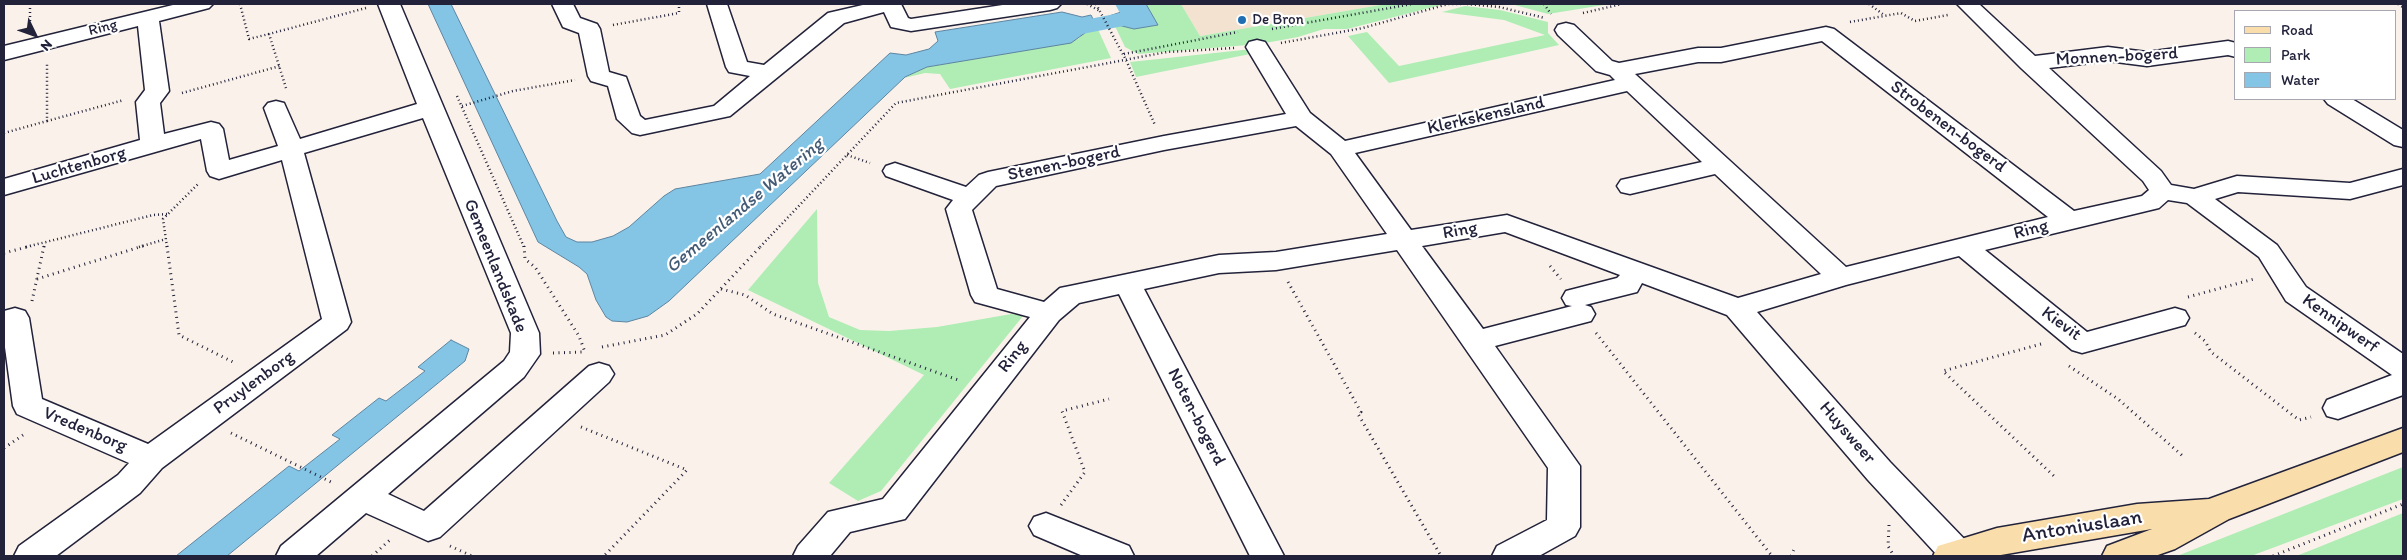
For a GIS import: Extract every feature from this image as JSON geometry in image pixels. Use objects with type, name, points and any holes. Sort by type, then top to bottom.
[{"type":"main road","name":"Antoniuslaan","points":[[2119,556],[2162,539],[2216,510],[2403,440]]},
{"type":"main road","name":"Antoniuslaan","points":[[1955,555],[1997,542],[2137,517],[2216,510]]},
{"type":"street","name":"Ring","points":[[4,53],[202,4]]},
{"type":"street","points":[[563,4],[571,22],[589,29],[599,76],[618,82],[629,119],[640,128],[722,110],[836,18],[891,4],[900,22],[911,24],[1050,4]]},
{"type":"street","points":[[717,4],[736,67],[768,73]]},
{"type":"street","name":"Gemeenlandskade","points":[[293,556],[514,369],[525,354],[525,333],[430,108],[380,5]]},
{"type":"street","points":[[1970,7],[2152,176],[2163,191]]},
{"type":"street","points":[[148,17],[154,144],[211,129],[219,171],[430,108]]},
{"type":"street","points":[[1565,21],[1604,66],[1625,77],[1842,277]]},
{"type":"street","points":[[1625,77],[1698,55],[1721,55],[1826,34]]},
{"type":"street","name":"Strobenen-bogerd","points":[[1826,34],[2070,220]]},
{"type":"street","points":[[1252,40],[1301,118],[1340,149],[1564,466],[1562,527],[1509,556]]},
{"type":"street","name":"Monnen-bogerd","points":[[2029,63],[2108,54],[2148,59],[2228,48],[2234,50]]},
{"type":"street","name":"Klerkskensland","points":[[1340,149],[1417,132],[1625,77]]},
{"type":"street","points":[[2338,100],[2403,140]]},
{"type":"street","name":"Pruylenborg","points":[[32,556],[129,484],[151,459],[337,322],[291,149],[276,108]]},
{"type":"street","name":"Stenen-bogerd","points":[[1049,313],[985,295],[959,209],[988,180],[1164,143],[1301,118]]},
{"type":"street","name":"Luchtenborg","points":[[4,187],[154,144]]},
{"type":"street","points":[[1630,186],[1721,165]]},
{"type":"street","points":[[895,171],[969,197]]},
{"type":"street","points":[[2195,197],[2238,184],[2350,191],[2403,177]]},
{"type":"street","name":"Ring","points":[[810,556],[840,521],[893,510],[1049,313],[1070,295],[1220,264],[1276,262],[1507,223],[1737,308],[1842,277],[2150,202],[2163,191]]},
{"type":"street","name":"Kennipwerf","points":[[2163,191],[2195,197],[2268,251],[2296,294],[2403,368]]},
{"type":"street","name":"Kievit","points":[[1965,247],[2074,353],[2181,307]]},
{"type":"street","points":[[1476,341],[1578,306],[1627,285],[1636,271]]},
{"type":"street","name":"Noten-bogerd","points":[[1128,284],[1261,554]]},
{"type":"street","name":"Huysweer","points":[[1737,308],[1955,555]]},
{"type":"street","name":"Vredenborg","points":[[10,319],[28,406],[151,459]]},
{"type":"street","points":[[363,497],[428,528],[552,416],[592,363]]},
{"type":"street","points":[[2338,408],[2403,383]]},
{"type":"street","points":[[1046,526],[1117,556]]},
{"type":"path","points":[[240,4],[249,39],[380,5]]},
{"type":"path","points":[[589,29],[679,13],[679,4]]},
{"type":"path","points":[[1087,4],[1101,11]]},
{"type":"path","points":[[1096,4],[1112,31],[1164,143]]},
{"type":"path","points":[[1252,40],[1412,4]]},
{"type":"path","points":[[525,354],[592,363],[665,334],[696,314],[896,103],[1167,52],[1252,40],[1363,28],[1448,4],[1461,4]]},
{"type":"path","points":[[1467,4],[1499,7],[1565,21],[1622,4]]},
{"type":"path","points":[[1544,4],[1565,21]]},
{"type":"path","points":[[1869,4],[1884,15]]},
{"type":"path","points":[[2398,4],[2403,7]]},
{"type":"path","points":[[1826,34],[1838,25],[1884,15],[1901,13],[1915,21],[1970,7]]},
{"type":"path","points":[[1123,54],[1242,31],[1252,40]]},
{"type":"path","points":[[269,34],[290,104],[276,108]]},
{"type":"path","points":[[46,43],[47,121]]},
{"type":"path","points":[[4,133],[47,121],[280,66]]},
{"type":"path","points":[[462,106],[513,92],[599,76]]},
{"type":"path","points":[[454,89],[525,249],[525,259],[535,267],[580,336],[592,363]]},
{"type":"path","points":[[219,171],[198,184],[163,219],[179,335],[262,377]]},
{"type":"path","points":[[4,253],[153,215],[169,213]]},
{"type":"path","points":[[37,279],[166,239]]},
{"type":"path","points":[[1559,242],[1547,262],[1578,306],[1772,556]]},
{"type":"path","points":[[10,319],[31,305],[45,243]]},
{"type":"path","points":[[1276,262],[1361,412],[1358,414],[1441,556]]},
{"type":"path","points":[[2282,271],[2181,307],[2212,352],[2299,420],[2338,408]]},
{"type":"path","points":[[721,288],[745,295],[772,314],[988,390]]},
{"type":"path","points":[[2055,477],[1943,371],[2043,344],[2053,352],[2074,353],[2084,378],[2118,399],[2185,458]]},
{"type":"path","points":[[1046,526],[1084,472],[1062,411],[1109,399]]},
{"type":"path","points":[[552,416],[687,470],[604,556]]},
{"type":"path","points":[[204,420],[334,483]]},
{"type":"path","points":[[2273,556],[2403,504]]},
{"type":"path","points":[[1791,556],[1795,547]]},
{"type":"shaded area","name":"De Bron","points":[[1181,4],[1386,4],[1200,36]]},
{"type":"green space","points":[[1146,4],[1181,4],[1200,36],[1386,4],[1445,4],[1347,29],[1324,29],[1298,37],[1260,44],[1138,54],[1125,47],[1114,24],[1134,29],[1158,25]]},
{"type":"green space","points":[[1511,4],[1610,4],[1548,14]]},
{"type":"green space","points":[[1465,6],[1500,10],[1548,22],[1548,33],[1559,45],[1389,83],[1348,36],[1367,32],[1399,66],[1545,35],[1504,20],[1442,12]]},
{"type":"green space","points":[[1096,25],[1111,58],[950,89],[940,74],[925,73],[904,78],[927,67],[1078,39],[1086,30]]},
{"type":"green space","points":[[1252,49],[1255,53],[1136,77],[1130,62]]},
{"type":"green space","points":[[817,209],[818,283],[829,317],[860,330],[889,331],[937,327],[1011,314],[1023,316],[881,491],[858,501],[829,483],[924,375],[748,290]]},
{"type":"green space","points":[[2403,467],[2403,499],[2251,556],[2177,556]]},
{"type":"green space","points":[[2403,513],[2403,556],[2296,556],[2314,549]]},
{"type":"water","points":[[428,4],[451,4],[557,221],[566,237],[577,242],[592,242],[613,236],[629,227],[664,196],[675,189],[760,174],[890,53],[906,55],[929,49],[938,41],[935,32],[1062,12],[1082,17],[1091,15],[1096,25],[1071,43],[927,67],[905,77],[669,301],[648,316],[627,322],[612,321],[606,317],[596,300],[587,274],[538,242]]},
{"type":"water","points":[[1118,4],[1146,4],[1158,25],[1134,29],[1114,24],[1109,16],[1121,12]]},
{"type":"water","points":[[451,340],[469,349],[465,361],[227,556],[176,556],[289,466],[299,471],[340,439],[332,435],[379,398],[386,401],[425,371],[418,367]]},
{"type":"waterway","name":"Gemeenlandse Watering","points":[[1056,32],[1134,17],[1127,4]]},
{"type":"place","name":"De Bron","points":[[1242,20]]}]
